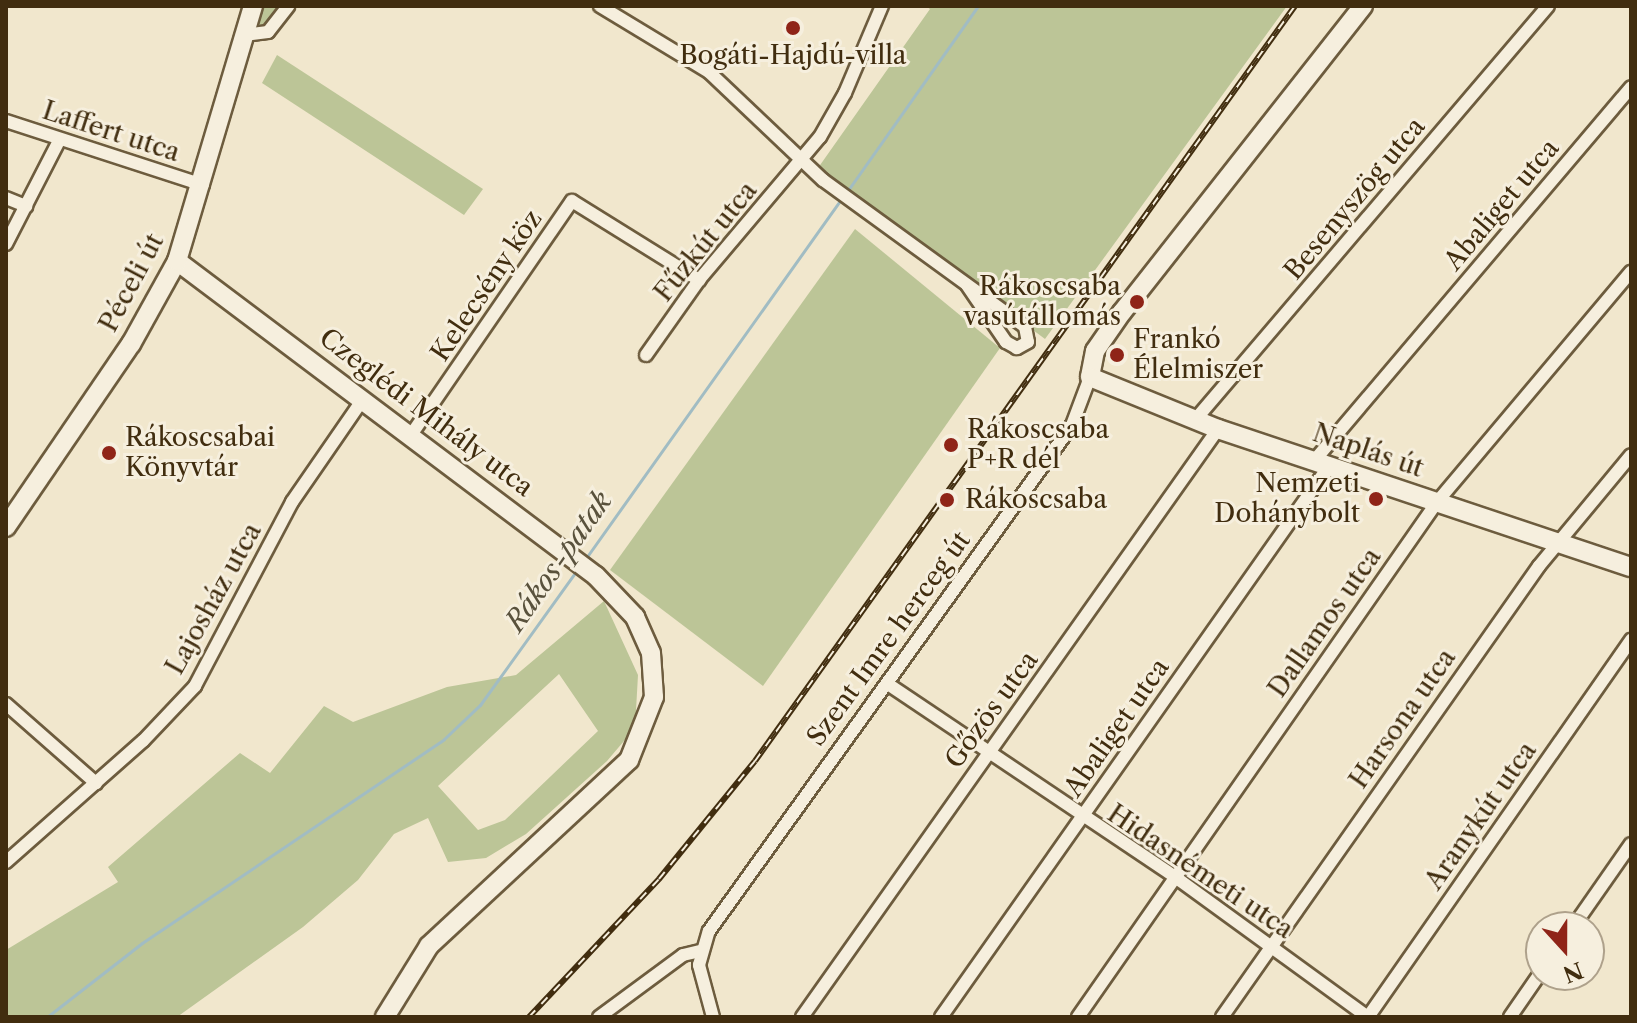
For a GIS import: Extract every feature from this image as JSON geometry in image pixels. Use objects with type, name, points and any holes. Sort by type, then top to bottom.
[{"type":"main road","name":"Péceli út","points":[[6,527],[131,344],[177,261],[203,185],[253,6]]},
{"type":"main road","name":"Szent Imre herceg út","points":[[1090,377],[1095,351],[1122,312],[1363,6]]},
{"type":"main road","name":"Czeglédi Mihály utca","points":[[177,261],[568,553],[635,617],[651,653],[654,697],[629,760],[429,946],[385,1017]]},
{"type":"main road","name":"Naplás út","points":[[1090,377],[1218,429],[1631,567]]},
{"type":"street","points":[[244,35],[268,32],[288,6]]},
{"type":"street","points":[[600,6],[709,72],[856,206],[967,285],[1025,327],[1028,342],[1017,348],[1006,342],[967,285]]},
{"type":"street","name":"Fűzkút utca","points":[[646,355],[699,280],[803,159],[845,93],[882,6]]},
{"type":"street","name":"Besenyszög utca","points":[[1195,420],[1548,6]]},
{"type":"street","name":"Abaliget utca","points":[[941,1017],[1322,463],[1631,87]]},
{"type":"street","name":"Laffert utca","points":[[6,121],[59,141],[203,185]]},
{"type":"street","points":[[6,244],[59,141]]},
{"type":"street","points":[[6,198],[26,206]]},
{"type":"street","name":"Kelecsény köz","points":[[411,435],[572,201],[699,280]]},
{"type":"street","name":"Dallamos utca","points":[[1078,1017],[1437,502],[1631,272]]},
{"type":"street","name":"Szent Imre herceg út","points":[[700,951],[1072,425],[1090,377]]},
{"type":"street","name":"Lajosház utca","points":[[6,862],[96,783],[195,686],[292,502],[363,399]]},
{"type":"street","name":"Gőzös utca","points":[[802,1017],[1218,429]]},
{"type":"street","name":"Harsona utca","points":[[1222,1017],[1556,542],[1631,455]]},
{"type":"street","name":"Aranykút utca","points":[[1368,1017],[1631,640]]},
{"type":"street","name":"Hidasnémeti utca","points":[[888,684],[1080,818],[1175,877],[1368,1017]]},
{"type":"street","points":[[6,704],[96,783]]},
{"type":"street","points":[[1584,911],[1631,844]]},
{"type":"street","points":[[599,1017],[683,955],[700,951],[702,980],[713,1017]]},
{"type":"street","points":[[1510,1017],[1528,991]]},
{"type":"green space","points":[[263,6],[282,6],[266,27],[257,28]]},
{"type":"green space","points":[[926,6],[1287,6],[1045,339],[818,168],[930,9]]},
{"type":"green space","points":[[277,55],[483,189],[464,215],[262,83]]},
{"type":"green space","points":[[855,229],[1000,348],[763,686],[610,570]]},
{"type":"green space","points":[[604,601],[638,675],[635,728],[607,761],[526,834],[486,858],[448,862],[428,818],[394,834],[358,880],[303,927],[177,1017],[6,1017],[6,950],[118,882],[108,867],[240,753],[270,773],[324,706],[353,722],[447,687],[516,675]],"holes":[[[559,674],[598,731],[505,820],[478,830],[438,786]]]},
{"type":"waterway","name":"Rákos-patak","points":[[846,193],[978,6]]},
{"type":"waterway","name":"Rákos-patak","points":[[586,558],[841,199]]},
{"type":"waterway","name":"Rákos-patak","points":[[47,1017],[142,943],[444,739],[480,705],[577,570]]},
{"type":"railway","points":[[529,1017],[659,879],[755,761],[1295,6]]},
{"type":"place","name":"Bogáti-Hajdú-villa","points":[[793,28]]},
{"type":"place","name":"Rákoscsaba vasútállomás","points":[[1137,302]]},
{"type":"place","name":"Frankó Élelmiszer","points":[[1117,355]]},
{"type":"place","name":"Rákoscsaba P+R dél","points":[[951,445]]},
{"type":"place","name":"Rákoscsabai Könyvtár","points":[[109,453]]},
{"type":"place","name":"Nemzeti Dohánybolt","points":[[1376,499]]},
{"type":"place","name":"Rákoscsaba","points":[[947,500]]}]
